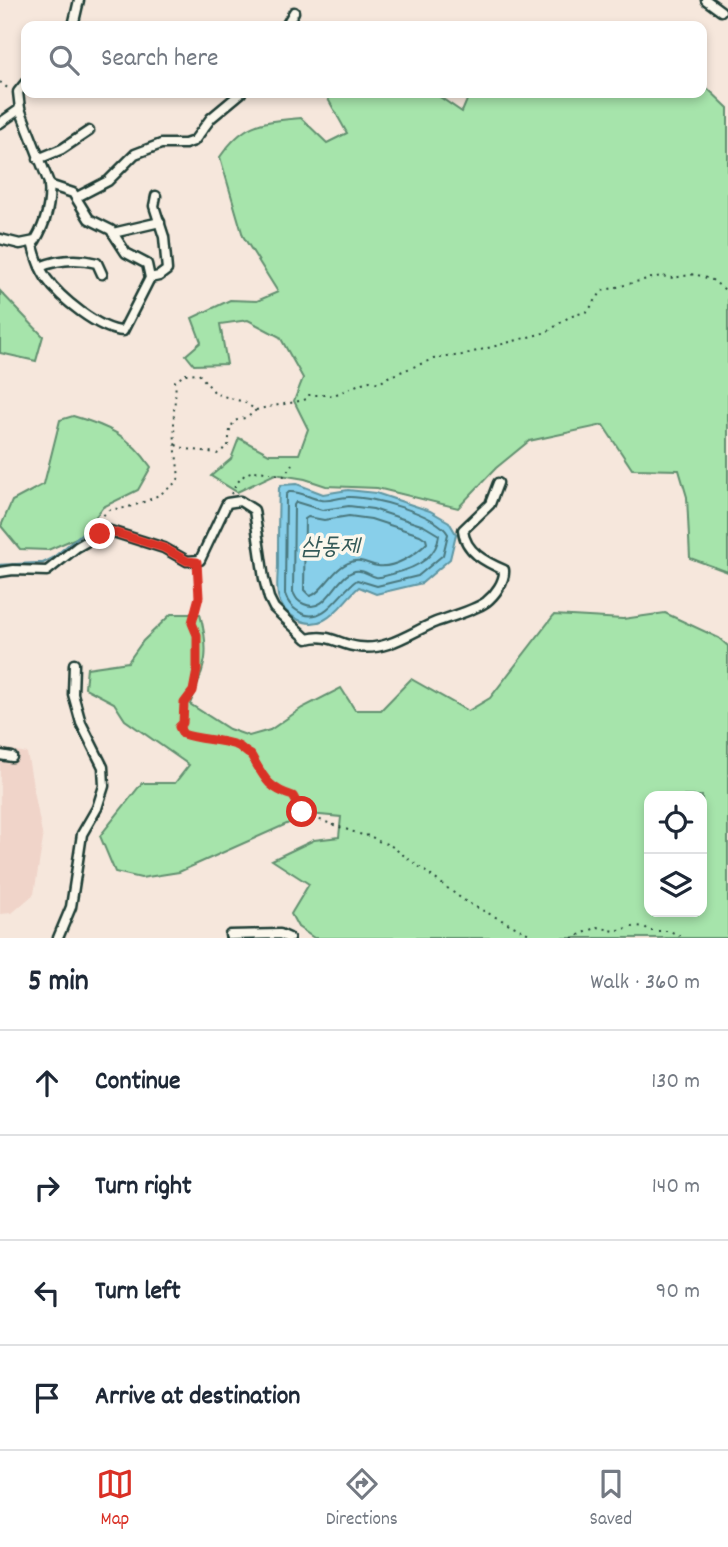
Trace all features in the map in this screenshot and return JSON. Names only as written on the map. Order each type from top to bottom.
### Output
[{"type":"street","points":[[74,21],[79,0]]},
{"type":"street","points":[[706,0],[721,11]]},
{"type":"street","points":[[289,21],[294,12]]},
{"type":"street","points":[[0,239],[20,244],[32,242],[46,218],[50,195],[49,185],[20,109],[18,94],[21,90]]},
{"type":"street","points":[[76,197],[108,181],[135,154],[161,144],[185,144],[194,141],[211,117],[235,98]]},
{"type":"street","points":[[0,123],[20,109]]},
{"type":"street","points":[[38,159],[62,149],[89,131]]},
{"type":"street","points":[[32,242],[47,279],[67,301],[100,326],[123,331],[150,278],[147,264],[126,253],[113,233],[89,219],[76,197],[68,190],[49,185]]},
{"type":"street","points":[[150,278],[167,270],[168,260],[154,206],[156,196]]},
{"type":"street","points":[[113,233],[160,222]]},
{"type":"street","points":[[40,267],[63,260],[84,260],[97,263],[102,274]]},
{"type":"street","points":[[0,572],[47,571],[76,547],[107,530],[164,548],[187,561],[197,562],[227,503],[240,501],[254,510],[264,579],[274,608],[307,639],[319,636],[333,638],[359,648],[385,645],[401,640],[430,624],[486,603],[498,589],[505,575],[504,570],[483,560],[463,537],[463,530],[490,504],[498,483]]},
{"type":"street","points":[[58,938],[71,907],[82,834],[101,798],[104,778],[98,755],[80,723],[73,694],[74,664]]},
{"type":"street","points":[[0,755],[12,757]]},
{"type":"street","points":[[230,935],[280,934],[289,938]]},
{"type":"path","points":[[0,82],[18,94]]},
{"type":"path","points":[[176,445],[191,452],[204,450],[217,454],[228,446],[234,421],[248,417],[256,410],[282,403],[295,403],[307,399],[309,395],[334,395],[370,381],[380,383],[388,377],[433,359],[462,355],[547,332],[569,317],[588,311],[602,291],[661,276],[673,278],[695,274],[712,280],[728,292]]},
{"type":"path","points":[[100,534],[103,517],[110,510],[126,508],[148,500],[174,485],[179,478],[173,418],[175,381],[186,374],[198,373],[216,394],[244,402],[256,410]]},
{"type":"path","points":[[227,503],[241,479],[253,471],[274,472],[284,476],[292,464]]},
{"type":"path","points":[[197,562],[199,597],[192,623],[197,635],[197,670],[193,691],[184,703],[183,723],[179,727],[183,734],[239,746],[251,755],[267,783],[277,792],[293,796],[306,815],[365,836],[369,835],[390,845],[466,902],[537,938]]},
{"type":"path","points":[[572,938],[598,927],[614,931],[637,926],[645,927],[649,931],[670,931],[684,938]]},
{"type":"shaded area","points":[[0,748],[27,753],[43,839],[34,894],[12,913],[0,914]]},
{"type":"green space","points":[[707,88],[728,108],[728,572],[690,558],[687,497],[679,470],[632,469],[603,425],[529,441],[496,468],[458,508],[377,488],[326,486],[275,474],[237,492],[211,476],[231,459],[239,438],[269,454],[299,454],[308,429],[294,401],[303,378],[280,337],[248,320],[220,324],[227,364],[194,365],[186,355],[201,342],[192,318],[230,300],[257,301],[278,292],[243,236],[220,157],[245,130],[274,121],[301,118],[327,143],[347,133],[328,98],[441,98],[462,112],[468,98],[707,98]]},
{"type":"green space","points":[[0,291],[43,336],[36,361],[0,353]]},
{"type":"green space","points":[[73,416],[117,434],[135,447],[151,467],[138,490],[103,507],[81,536],[48,550],[20,549],[1,526],[12,501],[44,484],[60,420]]},
{"type":"green space","points":[[665,613],[719,638],[728,646],[728,938],[314,938],[298,927],[291,914],[309,884],[272,860],[314,840],[339,837],[341,817],[309,814],[179,872],[141,878],[115,872],[100,836],[142,783],[175,783],[189,765],[125,720],[114,703],[85,688],[87,668],[128,662],[143,641],[171,614],[200,614],[203,628],[205,660],[190,704],[229,729],[249,736],[270,730],[302,708],[341,688],[355,710],[381,710],[411,679],[468,711],[490,698],[554,615],[623,619]]},
{"type":"water","name":"삼동제","points":[[297,484],[323,494],[348,490],[376,493],[430,511],[449,522],[456,534],[450,559],[422,583],[376,594],[359,587],[324,620],[310,623],[296,618],[280,603],[277,584],[279,488],[281,485]]},
{"type":"waterway","points":[[0,565],[43,563],[53,558],[92,525],[107,527]]},
{"type":"route","points":[[100,534],[107,530],[164,548],[187,561],[197,562],[199,597],[192,628],[197,635],[197,670],[193,691],[184,703],[183,723],[179,727],[183,734],[239,746],[251,755],[267,783],[277,792],[293,796],[302,812]]}]
